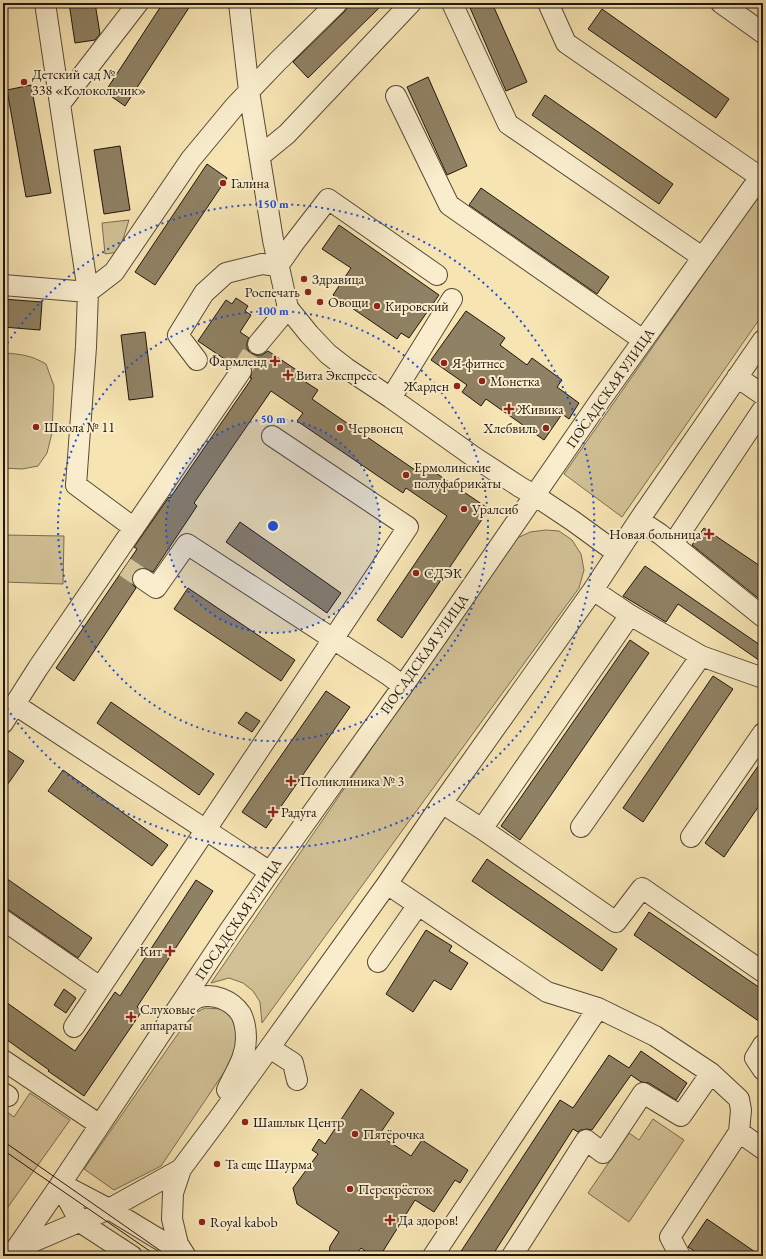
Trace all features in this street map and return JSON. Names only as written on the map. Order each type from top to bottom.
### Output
[{"type":"street","points":[[45,3],[60,104],[59,136],[88,292],[86,347],[76,485],[134,528]]},
{"type":"street","points":[[60,104],[138,3]]},
{"type":"street","points":[[239,3],[249,91],[278,266],[288,308],[309,334],[328,354],[346,368],[474,457],[573,521],[617,553]]},
{"type":"street","points":[[3,285],[88,292],[114,272],[191,159],[249,91],[337,3]]},
{"type":"street","points":[[260,156],[287,134],[411,3]]},
{"type":"street","points":[[452,3],[508,124],[702,257]]},
{"type":"street","points":[[548,3],[566,43],[762,175]]},
{"type":"street","points":[[721,3],[763,33]]},
{"type":"street","points":[[396,96],[449,205],[643,340]]},
{"type":"street","name":"ПОСАДСКАЯ УЛИЦА","points":[[13,1253],[270,872],[403,686],[534,495],[643,340],[762,175]]},
{"type":"street","points":[[278,266],[328,199],[438,275]]},
{"type":"street","points":[[197,360],[178,335],[204,293],[226,273],[262,264],[278,266]]},
{"type":"street","points":[[391,398],[452,299]]},
{"type":"street","points":[[258,344],[288,308]]},
{"type":"street","name":"ПОСАДСКАЯ УЛИЦА","points":[[185,1256],[178,1244],[172,1218],[172,1193],[181,1169],[270,1048],[387,884],[442,803],[593,590],[639,520],[763,340]]},
{"type":"street","points":[[3,723],[14,704],[119,563],[134,528],[241,371]]},
{"type":"street","points":[[737,377],[763,395]]},
{"type":"street","points":[[673,544],[763,409]]},
{"type":"street","points":[[74,1026],[408,527],[272,436]]},
{"type":"street","points":[[639,520],[673,544],[763,617]]},
{"type":"street","points":[[143,579],[156,588],[187,544],[403,686]]},
{"type":"street","points":[[593,590],[630,615],[701,656],[763,678]]},
{"type":"street","points":[[482,829],[630,615]]},
{"type":"street","points":[[581,827],[701,656]]},
{"type":"street","points":[[14,704],[270,872]]},
{"type":"street","points":[[691,837],[763,733]]},
{"type":"street","points":[[442,803],[616,922],[642,888],[763,972]]},
{"type":"street","points":[[387,884],[547,992],[598,1008],[655,1036],[711,1073],[739,1099],[742,1110],[739,1132],[670,1237],[680,1256]]},
{"type":"street","points":[[378,962],[418,906]]},
{"type":"street","points":[[3,920],[100,987]]},
{"type":"street","name":"ПОСАДСКАЯ УЛИЦА","points":[[144,1058],[158,1046],[188,1004],[197,998],[216,997],[226,1001],[234,1007],[240,1014],[245,1026],[245,1053],[228,1088],[219,1118]]},
{"type":"street","points":[[432,1256],[598,1008]]},
{"type":"street","points":[[763,1045],[755,1058],[763,1070]]},
{"type":"street","points":[[270,1048],[293,1063],[297,1080]]},
{"type":"street","points":[[3,1060],[100,1124]]},
{"type":"street","points":[[512,1256],[586,1140],[603,1153],[643,1093],[681,1116],[711,1073]]},
{"type":"street","points":[[739,1132],[763,1149]]},
{"type":"street","name":"ПОСАДСКАЯ УЛИЦА","points":[[109,1208],[181,1169]]},
{"type":"street","points":[[60,1185],[80,1222],[132,1256]]},
{"type":"street","name":"ПОСАДСКАЯ УЛИЦА","points":[[60,1185],[109,1208],[185,1256]]},
{"type":"street","points":[[13,1253],[109,1208]]},
{"type":"shaded area","points":[[763,189],[763,314],[622,517],[564,474]]},
{"type":"shaded area","points":[[129,220],[119,252],[105,254],[102,223]]},
{"type":"shaded area","points":[[3,353],[25,356],[46,364],[54,386],[52,433],[47,453],[38,466],[22,469],[3,468]]},
{"type":"shaded area","points":[[546,530],[559,531],[572,540],[581,554],[584,570],[579,588],[262,1023],[260,1002],[253,991],[243,983],[229,978],[211,983],[515,539],[530,532]]},
{"type":"shaded area","points":[[3,535],[64,536],[63,584],[3,582]]},
{"type":"shaded area","points":[[205,1008],[221,1009],[236,1021],[237,1053],[161,1166],[114,1190],[84,1169],[191,1015]]},
{"type":"shaded area","points":[[30,1093],[70,1120],[3,1214],[3,1109],[14,1117]]},
{"type":"shaded area","points":[[653,1119],[684,1140],[629,1222],[588,1193],[629,1133],[639,1140]]},
{"type":"building","points":[[69,3],[95,3],[100,34],[95,40],[75,43]]},
{"type":"building","points":[[163,3],[192,3],[125,106],[105,92]]},
{"type":"building","points":[[351,3],[384,3],[308,78],[293,62],[345,11]]},
{"type":"building","points":[[468,3],[492,3],[527,82],[506,91]]},
{"type":"building","points":[[602,9],[729,99],[716,118],[588,29]]},
{"type":"building","points":[[428,77],[467,166],[447,175],[407,87]]},
{"type":"building","points":[[31,85],[51,193],[26,197],[7,90]]},
{"type":"building","points":[[545,95],[673,184],[659,204],[532,115]]},
{"type":"building","points":[[120,146],[130,210],[104,214],[94,150]]},
{"type":"building","points":[[207,164],[227,178],[155,285],[135,272]]},
{"type":"building","points":[[481,188],[609,277],[597,294],[469,205]]},
{"type":"building","points":[[339,225],[439,295],[409,338],[401,333],[397,339],[333,295],[351,268],[322,249]]},
{"type":"building","points":[[236,298],[248,306],[245,311],[251,315],[240,332],[249,338],[247,348],[250,353],[262,355],[268,351],[304,375],[301,379],[318,390],[312,399],[418,472],[419,470],[423,473],[427,467],[489,509],[402,638],[377,620],[447,516],[406,488],[403,493],[297,421],[303,413],[271,391],[194,503],[197,506],[153,572],[144,568],[138,569],[133,573],[132,584],[136,588],[74,681],[56,668],[137,549],[134,547],[169,497],[170,498],[252,378],[250,378],[252,372],[251,366],[247,361],[236,361],[232,364],[198,341],[226,300],[232,304]]},
{"type":"building","points":[[3,299],[42,302],[40,330],[3,327]]},
{"type":"building","points":[[466,311],[505,338],[500,345],[527,365],[532,358],[562,380],[557,387],[579,403],[569,419],[562,414],[544,440],[486,399],[481,406],[462,392],[467,385],[431,360]]},
{"type":"building","points":[[145,332],[153,397],[129,400],[121,335]]},
{"type":"building","points":[[240,522],[341,593],[327,613],[226,542]]},
{"type":"building","points":[[704,528],[763,568],[763,602],[692,545]]},
{"type":"building","points":[[645,566],[763,647],[763,663],[678,604],[666,622],[623,596]]},
{"type":"building","points":[[188,588],[295,660],[281,681],[174,609]]},
{"type":"building","points":[[630,640],[649,653],[520,840],[501,826]]},
{"type":"building","points":[[713,676],[733,689],[643,822],[623,808]]},
{"type":"building","points":[[326,691],[350,707],[266,828],[242,812]]},
{"type":"building","points":[[111,702],[214,774],[199,795],[97,723]]},
{"type":"building","points":[[246,712],[260,721],[252,732],[238,723]]},
{"type":"building","points":[[3,747],[24,761],[3,791]]},
{"type":"building","points":[[763,759],[763,800],[724,857],[705,843]]},
{"type":"building","points":[[63,770],[168,845],[152,866],[48,791]]},
{"type":"building","points":[[487,859],[617,949],[602,971],[472,881]]},
{"type":"building","points":[[3,876],[92,938],[78,958],[3,906]]},
{"type":"building","points":[[196,880],[213,891],[137,1007],[142,1011],[84,1096],[3,1037],[3,1000],[75,1051],[115,992],[120,996]]},
{"type":"building","points":[[649,912],[763,990],[763,1024],[634,935]]},
{"type":"building","points":[[426,930],[452,946],[449,951],[468,963],[451,990],[434,980],[413,1012],[386,994]]},
{"type":"building","points":[[64,989],[76,998],[66,1013],[54,1005]]},
{"type":"building","points":[[641,1051],[687,1083],[676,1100],[649,1083],[641,1082],[631,1075],[592,1130],[587,1129],[578,1132],[573,1129],[492,1256],[458,1256],[560,1100],[573,1108],[609,1055],[629,1068]]},
{"type":"building","points":[[361,1089],[394,1113],[379,1135],[411,1156],[422,1140],[468,1170],[460,1183],[455,1180],[434,1212],[415,1200],[380,1256],[372,1256],[361,1248],[355,1256],[334,1256],[329,1253],[330,1246],[339,1232],[297,1204],[293,1188],[318,1154],[312,1150],[319,1139],[325,1144]]},
{"type":"building","points":[[707,1219],[761,1256],[702,1256],[688,1247]]},
{"type":"tunnel","points":[[241,371],[258,344]]},
{"type":"tunnel","points":[[125,567],[143,579]]},
{"type":"tram line","points":[[3,1141],[168,1256]]},
{"type":"tram line","points":[[3,1150],[157,1256]]},
{"type":"place","name":"Детский сад № 338 «Колокольчик»","points":[[24,82]]},
{"type":"place","name":"Галина","points":[[223,183]]},
{"type":"place","name":"Здравица","points":[[304,279]]},
{"type":"place","name":"Роспечать","points":[[308,292]]},
{"type":"place","name":"Овощи","points":[[320,302]]},
{"type":"place","name":"Кировский","points":[[377,306]]},
{"type":"place","name":"Фармленд","points":[[275,361]]},
{"type":"place","name":"Я-фитнес","points":[[444,363]]},
{"type":"place","name":"Вита Экспресс","points":[[288,375]]},
{"type":"place","name":"Монетка","points":[[482,381]]},
{"type":"place","name":"Жарден","points":[[457,386]]},
{"type":"place","name":"Живика","points":[[509,409]]},
{"type":"place","name":"Школа № 11","points":[[36,427]]},
{"type":"place","name":"Червонец","points":[[340,428]]},
{"type":"place","name":"Хлебвиль","points":[[546,428]]},
{"type":"place","name":"Ермолинские полуфабрикаты","points":[[406,475]]},
{"type":"place","name":"Уралсиб","points":[[464,509]]},
{"type":"place","name":"Новая больница","points":[[709,534]]},
{"type":"place","name":"СДЭК","points":[[416,573]]},
{"type":"place","name":"Поликлиника № 3","points":[[291,781]]},
{"type":"place","name":"Радуга","points":[[273,812]]},
{"type":"place","name":"Кит","points":[[170,951]]},
{"type":"place","name":"Слуховые аппараты","points":[[131,1017]]},
{"type":"place","name":"Шашлык Центр","points":[[245,1122]]},
{"type":"place","name":"Пятёрочка","points":[[355,1134]]},
{"type":"place","name":"Та еще Шаурма","points":[[217,1164]]},
{"type":"place","name":"Перекрёсток","points":[[350,1189]]},
{"type":"place","name":"Да здоров!","points":[[390,1220]]},
{"type":"place","name":"Royal kabob","points":[[202,1222]]}]
